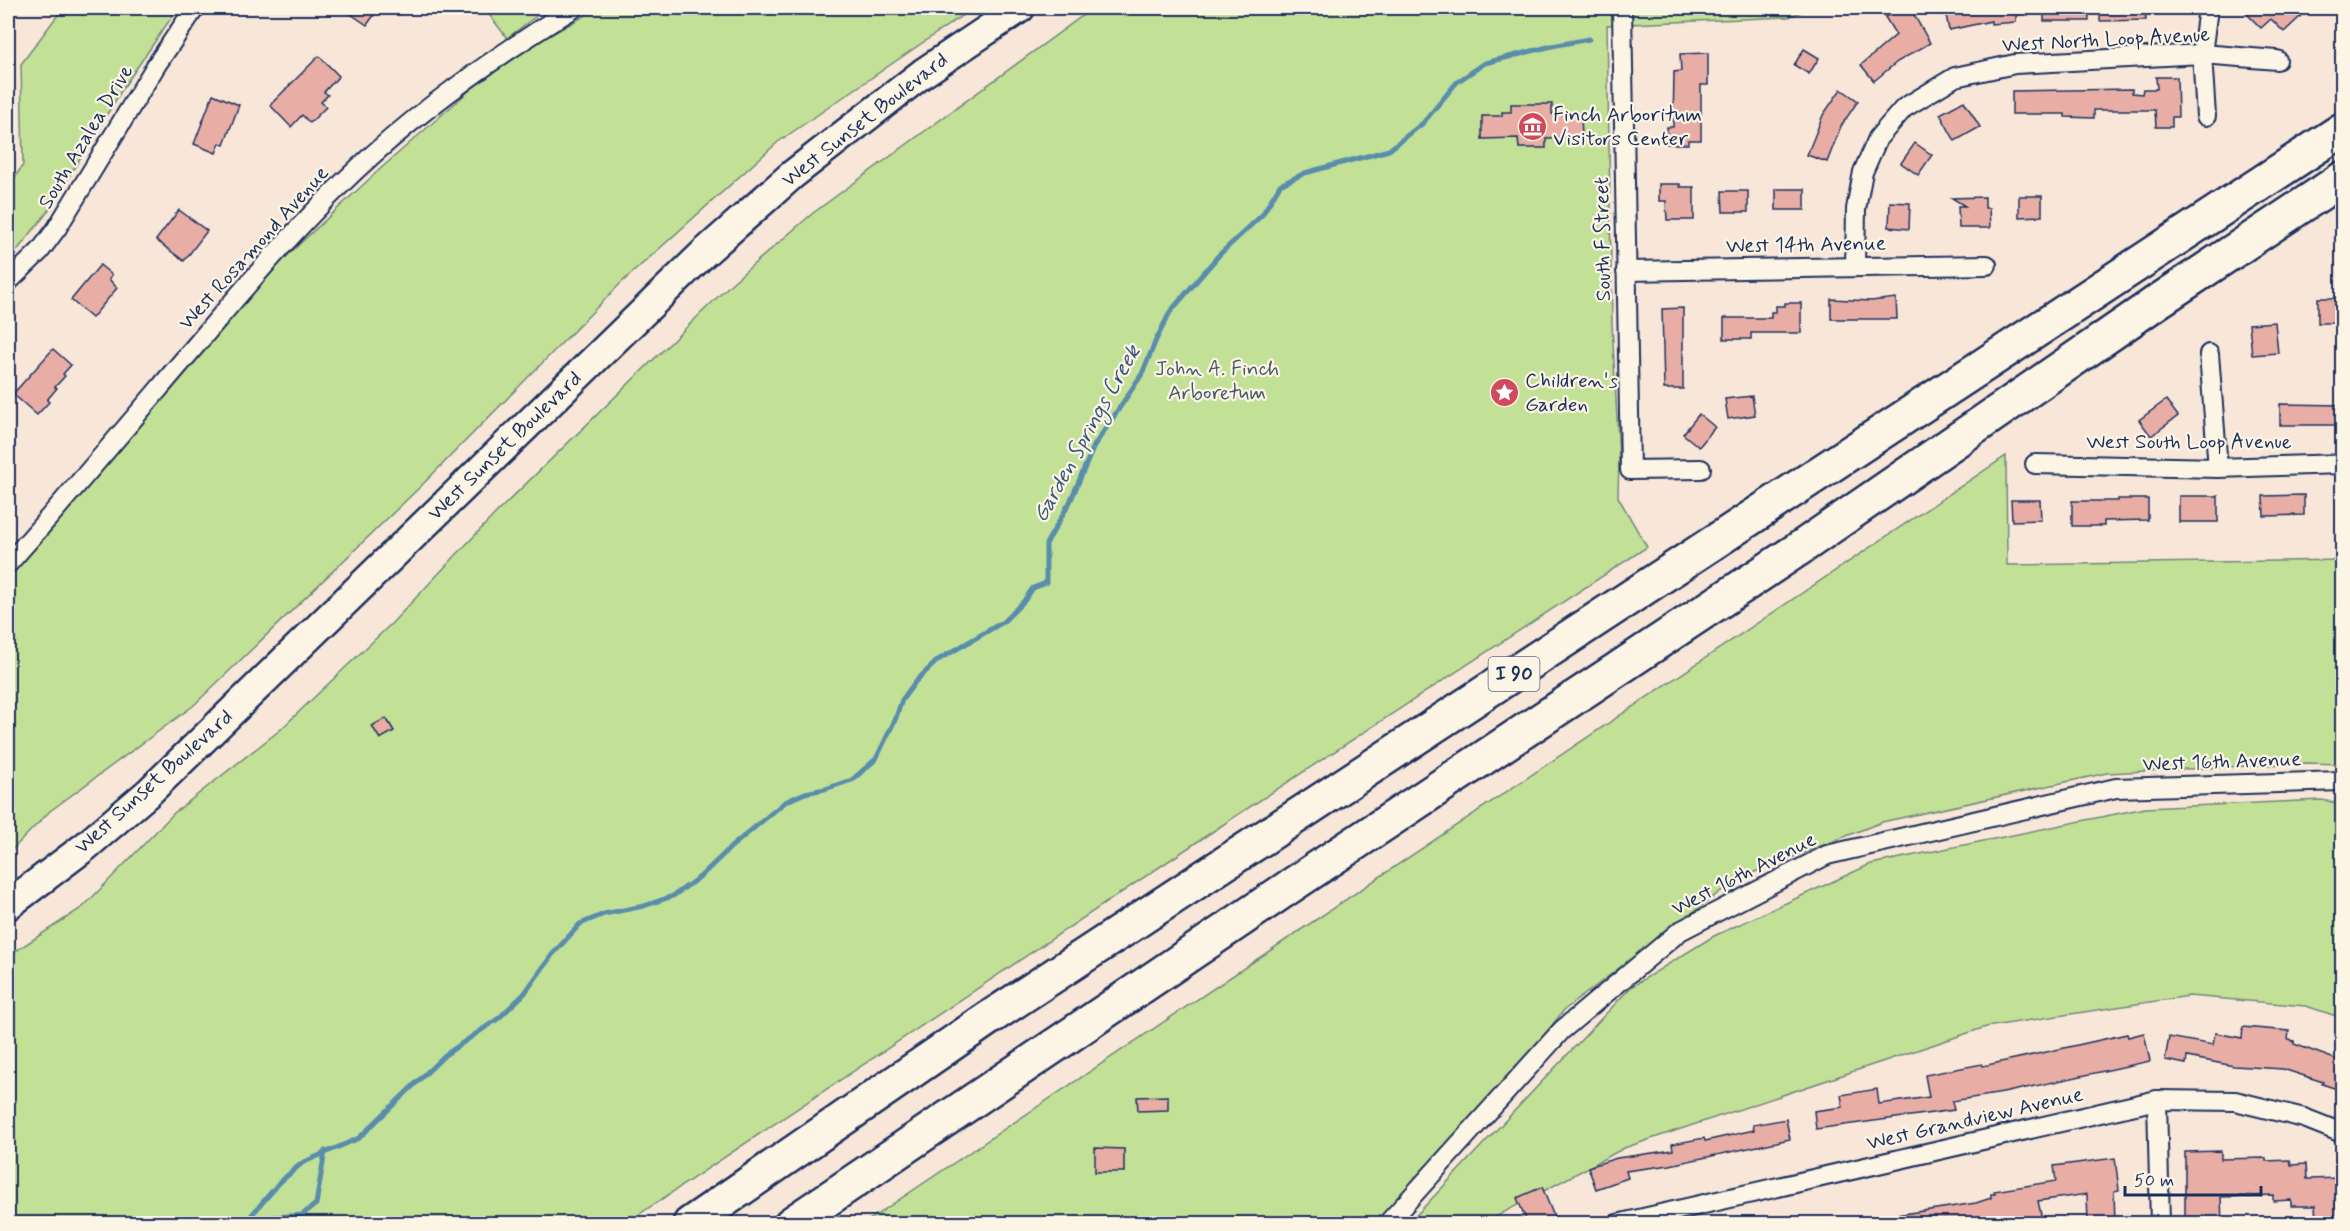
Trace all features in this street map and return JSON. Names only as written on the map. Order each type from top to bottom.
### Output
[{"type":"highway","name":"I 90","points":[[690,1224],[996,1013],[2343,130]]},
{"type":"highway","name":"I 90","points":[[791,1224],[1289,886],[1803,546],[2157,302],[2343,179]]},
{"type":"main road","name":"West Sunset Boulevard","points":[[8,905],[86,846],[148,794],[703,254],[792,175],[923,73],[1020,8]]},
{"type":"street","name":"South Azalea Drive","points":[[8,282],[40,251],[57,228],[162,55],[195,8]]},
{"type":"street","name":"West Rosamond Avenue","points":[[8,564],[258,271],[357,169],[410,124],[518,43],[574,8]]},
{"type":"street","name":"South F Street","points":[[1622,8],[1630,470],[1701,470]]},
{"type":"street","points":[[2206,116],[2202,54],[2208,8]]},
{"type":"street","name":"West North Loop Avenue","points":[[1855,267],[1856,209],[1863,172],[1878,138],[1904,108],[1955,77],[2015,64],[2202,54],[2277,60]]},
{"type":"street","name":"West 14th Avenue","points":[[1626,272],[1988,265]]},
{"type":"street","points":[[2209,354],[2218,468]]},
{"type":"street","name":"West South Loop Avenue","points":[[2035,464],[2218,468],[2343,464]]},
{"type":"street","name":"West 16th Avenue","points":[[1387,1224],[1562,1030],[1589,1007],[1680,932],[1827,855],[2116,788],[2343,781]]},
{"type":"street","points":[[2157,1100],[2160,1224]]},
{"type":"street","name":"West Grandview Avenue","points":[[1617,1223],[2157,1100],[2235,1101],[2304,1118],[2343,1133]]},
{"type":"green space","points":[[63,8],[178,8],[123,88],[46,214],[8,262],[8,188],[23,165],[21,64]]},
{"type":"green space","points":[[484,8],[547,8],[507,38]]},
{"type":"green space","points":[[599,8],[973,8],[778,142],[620,284],[422,485],[193,706],[50,811],[8,854],[8,576],[262,279],[379,170],[503,61]]},
{"type":"green space","name":"John A. Finch Arboretum","points":[[1093,8],[1810,8],[1789,17],[1607,25],[1612,324],[1619,457],[1618,497],[1647,547],[1239,814],[626,1223],[8,1224],[8,956],[83,907],[174,813],[280,730],[392,623],[495,514],[733,282],[813,213]]},
{"type":"green space","points":[[2006,456],[2007,565],[2342,560],[2342,764],[2307,763],[2107,773],[1882,822],[1737,879],[1564,1010],[1534,1048],[1377,1223],[863,1224]]},
{"type":"green space","points":[[2322,800],[2342,804],[2342,1018],[2306,1006],[2189,996],[1986,1027],[1624,1148],[1484,1223],[1408,1224],[1631,987],[1714,936],[1871,864],[2145,808]]},
{"type":"building","points":[[342,8],[379,8],[367,25]]},
{"type":"building","points":[[1901,8],[1910,8],[1930,43],[1897,62],[1874,81],[1861,65],[1896,35],[1885,17]]},
{"type":"building","points":[[2022,8],[2022,14],[2016,15],[2016,22],[1991,24],[1991,21],[1949,30],[1945,10]]},
{"type":"building","points":[[2044,8],[2088,8],[2089,21],[2044,21]]},
{"type":"building","points":[[2100,8],[2145,8],[2146,20],[2100,21]]},
{"type":"building","points":[[2241,8],[2293,8],[2301,16],[2284,32],[2271,19],[2261,28]]},
{"type":"building","points":[[1804,49],[1819,58],[1809,74],[1794,65]]},
{"type":"building","points":[[1708,53],[1708,85],[1701,85],[1701,140],[1688,140],[1688,144],[1667,144],[1667,127],[1673,127],[1674,72],[1681,71],[1680,54]]},
{"type":"building","points":[[319,56],[339,76],[324,92],[328,95],[321,102],[326,107],[310,123],[302,115],[291,127],[270,105]]},
{"type":"building","points":[[2156,77],[2177,77],[2178,117],[2172,117],[2172,127],[2156,127],[2155,110],[2094,110],[2094,118],[2065,117],[2065,114],[2012,114],[2012,91],[2132,89],[2132,93],[2142,94],[2143,89],[2157,89]]},
{"type":"building","points":[[1841,89],[1858,101],[1841,126],[1827,162],[1807,155],[1823,115]]},
{"type":"building","points":[[213,94],[239,105],[224,145],[220,143],[216,153],[194,144]]},
{"type":"building","points":[[1964,101],[1980,127],[1955,141],[1940,114]]},
{"type":"building","name":"Finch Arboritum Visitors Center","points":[[1511,104],[1552,104],[1552,114],[1581,114],[1582,137],[1546,138],[1546,148],[1519,148],[1518,138],[1482,139],[1482,116],[1502,116],[1502,112],[1511,112]]},
{"type":"building","points":[[1915,143],[1932,155],[1918,175],[1901,163]]},
{"type":"building","points":[[1659,184],[1694,187],[1694,220],[1667,220],[1666,201],[1659,201]]},
{"type":"building","points":[[1776,189],[1805,189],[1805,210],[1776,210]]},
{"type":"building","points":[[1722,191],[1748,191],[1748,212],[1723,212]]},
{"type":"building","points":[[2019,196],[2042,196],[2042,216],[2019,217]]},
{"type":"building","points":[[1985,197],[1985,208],[1989,208],[1990,228],[1959,228],[1958,206],[1965,206],[1952,198]]},
{"type":"building","points":[[1890,202],[1910,203],[1909,229],[1889,227]]},
{"type":"building","points":[[179,210],[207,231],[184,261],[156,240]]},
{"type":"building","points":[[100,265],[112,275],[109,279],[117,288],[92,318],[71,300]]},
{"type":"building","points":[[1896,298],[1897,319],[1831,319],[1831,299],[1871,301]]},
{"type":"building","points":[[2318,298],[2343,298],[2343,323],[2318,323]]},
{"type":"building","points":[[1785,303],[1801,303],[1801,333],[1751,333],[1751,339],[1724,339],[1724,318],[1771,318],[1771,312],[1776,312],[1776,306],[1785,306]]},
{"type":"building","points":[[1683,308],[1683,389],[1664,389],[1662,309]]},
{"type":"building","points":[[2275,322],[2278,353],[2252,355],[2249,324]]},
{"type":"building","points":[[53,349],[71,365],[47,400],[49,402],[37,415],[13,394]]},
{"type":"building","points":[[1752,396],[1755,415],[1728,419],[1725,399]]},
{"type":"building","points":[[2166,400],[2178,416],[2151,436],[2139,420]]},
{"type":"building","points":[[2280,404],[2343,405],[2343,425],[2280,425]]},
{"type":"building","points":[[1699,414],[1715,427],[1699,447],[1683,434]]},
{"type":"building","points":[[2304,495],[2304,515],[2264,516],[2263,496]]},
{"type":"building","points":[[2179,496],[2218,496],[2218,522],[2179,522]]},
{"type":"building","points":[[2118,499],[2148,499],[2148,520],[2104,521],[2104,526],[2072,526],[2072,501],[2118,501]]},
{"type":"building","points":[[2011,500],[2040,500],[2041,520],[2012,521]]},
{"type":"building","points":[[386,718],[394,731],[380,739],[372,726]]},
{"type":"building","points":[[2243,1027],[2289,1031],[2288,1040],[2294,1041],[2294,1044],[2343,1062],[2343,1091],[2283,1069],[2234,1066],[2187,1057],[2186,1064],[2165,1060],[2169,1037],[2213,1045],[2215,1033],[2242,1038]]},
{"type":"building","points":[[2144,1033],[2150,1061],[2003,1093],[1952,1101],[1954,1110],[1816,1129],[1814,1111],[1843,1107],[1841,1095],[1877,1089],[1879,1104],[1929,1097],[1925,1075],[1982,1064],[1983,1066],[2127,1034],[2128,1037]]},
{"type":"building","points":[[1168,1096],[1168,1110],[1138,1111],[1137,1097]]},
{"type":"building","points":[[1786,1119],[1790,1139],[1670,1165],[1626,1171],[1628,1178],[1596,1189],[1588,1167],[1617,1158],[1673,1150],[1672,1144],[1704,1138],[1705,1141],[1754,1130],[1753,1125]]},
{"type":"building","points":[[1095,1148],[1124,1149],[1124,1172],[1095,1172]]},
{"type":"building","points":[[2221,1151],[2221,1159],[2266,1158],[2266,1161],[2290,1160],[2291,1165],[2306,1164],[2307,1179],[2343,1178],[2343,1220],[2316,1220],[2315,1206],[2291,1206],[2291,1200],[2273,1201],[2273,1195],[2221,1197],[2222,1224],[2185,1224],[2185,1152]]},
{"type":"building","points":[[2115,1158],[2119,1190],[2114,1191],[2115,1224],[2088,1224],[2087,1194],[2038,1201],[2043,1224],[1891,1224],[1890,1216],[1976,1203],[1991,1198],[1991,1194],[1995,1194],[1994,1191],[2056,1181],[2054,1166]]},
{"type":"building","points":[[1542,1187],[1557,1224],[1528,1224],[1517,1198]]},
{"type":"waterway","name":"Garden Springs Creek","points":[[244,1224],[280,1182],[302,1163],[359,1138],[445,1055],[499,1018],[524,994],[552,955],[580,924],[604,914],[644,906],[673,896],[701,876],[731,847],[785,802],[805,793],[852,780],[876,759],[902,700],[915,682],[938,660],[1003,622],[1024,601],[1033,588],[1046,583],[1046,544],[1070,502],[1094,446],[1142,374],[1170,312],[1219,255],[1262,215],[1280,185],[1305,173],[1389,150],[1423,123],[1457,82],[1485,63],[1589,39]]},
{"type":"waterway","name":"Garden Springs Creek","points":[[247,1219],[302,1215],[316,1204],[325,1151]]},
{"type":"place","name":"Finch Arboritum Visitors Center","points":[[1532,127]]},
{"type":"place","name":"Children's Garden","points":[[1504,393]]}]
